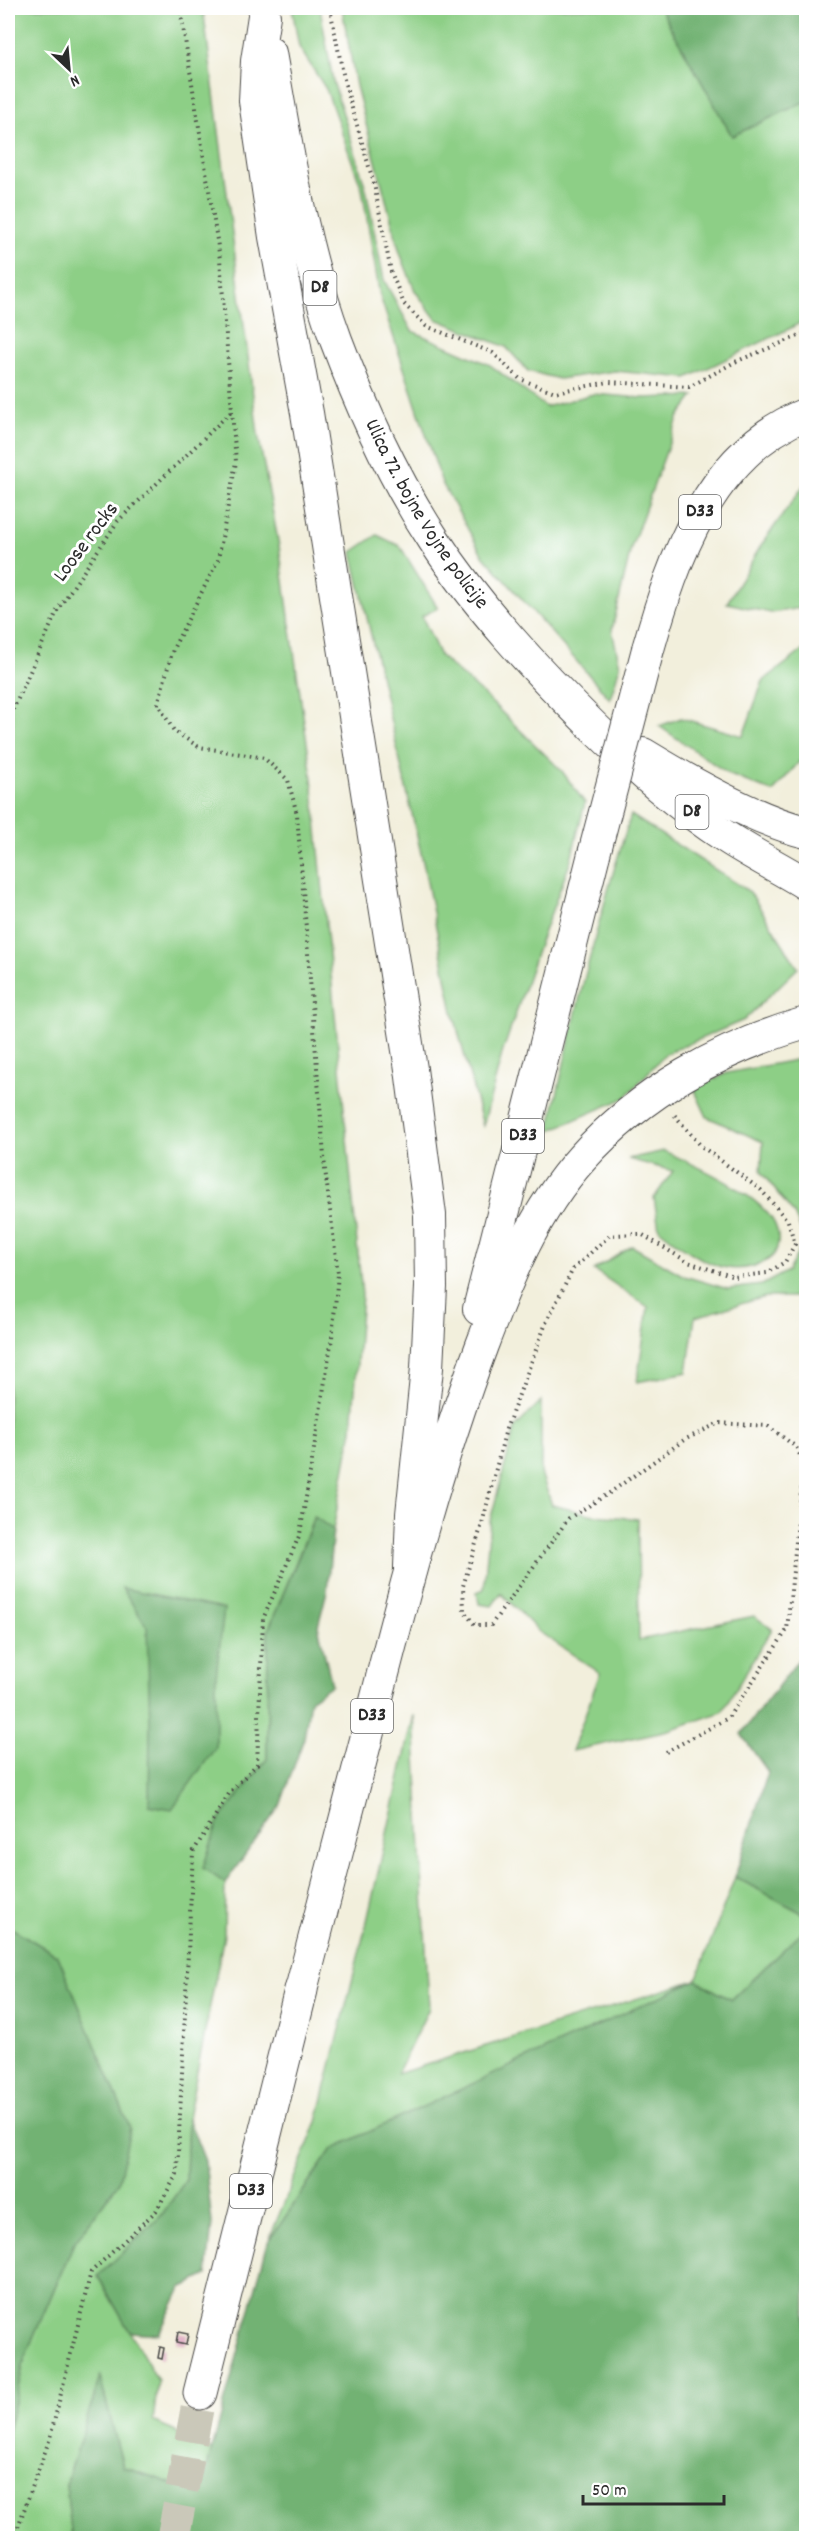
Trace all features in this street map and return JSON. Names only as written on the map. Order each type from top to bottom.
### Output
[{"type":"highway","name":"D33","points":[[200,2393],[301,1990]]},
{"type":"main road","name":"Ulica 72. bojne Vojne policije","points":[[263,12],[288,154],[314,268],[335,338],[370,423],[407,495],[434,540],[516,645],[590,723],[663,791],[725,837],[807,884]]},
{"type":"main road","points":[[263,12],[255,101],[275,237],[308,424],[410,1058],[430,1215],[431,1287],[427,1368],[412,1514],[410,1567]]},
{"type":"main road","name":"D33","points":[[301,1990],[410,1567],[455,1418],[479,1308],[594,854],[669,578],[683,543],[713,493],[745,455],[771,434],[807,414]]},
{"type":"main road","points":[[590,723],[676,774],[763,818],[807,832]]},
{"type":"main road","points":[[455,1418],[504,1288],[526,1240],[555,1192],[582,1158],[621,1120],[656,1094],[716,1057],[764,1035],[807,1023]]},
{"type":"path","points":[[14,2538],[50,2438],[91,2272],[156,2211],[177,2174],[193,1852],[230,1792],[257,1764],[262,1619],[300,1534],[332,1338],[338,1274],[325,1169],[297,814],[288,780],[264,758],[199,747],[174,731],[158,704],[173,649],[218,560],[236,462],[220,259],[180,8]]},
{"type":"path","points":[[330,8],[345,84],[374,184],[391,273],[404,304],[426,326],[493,353],[520,379],[555,392],[609,382],[689,387],[735,362],[807,333]]},
{"type":"path","name":"Loose rocks","points":[[8,722],[58,609],[118,521],[232,412]]},
{"type":"path","points":[[656,1094],[701,1146],[762,1190],[788,1221],[795,1244],[785,1262],[767,1273],[734,1277],[688,1262],[642,1234],[610,1235],[573,1269],[546,1323],[506,1429],[464,1586],[464,1611],[475,1625],[491,1625],[569,1518],[611,1492],[684,1440],[719,1423],[768,1425],[796,1447],[804,1463],[787,1630],[728,1718],[666,1752]]},
{"type":"green space","points":[[8,8],[203,8],[258,434],[279,546],[312,778],[362,1295],[352,1430],[333,1530],[314,1517],[268,1631],[267,1759],[203,1868],[225,1883],[224,1935],[188,2118],[186,2180],[161,2216],[98,2277],[158,2381],[153,2421],[212,2450],[200,2493],[123,2467],[100,2378],[66,2485],[72,2538],[8,2538],[8,2432],[25,2357],[73,2245],[119,2182],[58,1956],[8,1926]]},
{"type":"green space","points":[[292,8],[320,8],[333,81],[366,189],[384,280],[412,331],[490,365],[546,407],[593,394],[643,398],[694,396],[679,416],[631,548],[612,630],[620,666],[610,699],[482,554],[442,483],[380,296],[362,189],[326,89],[299,47]]},
{"type":"green space","points":[[342,8],[660,8],[732,136],[806,101],[806,318],[795,326],[687,378],[615,371],[559,379],[528,371],[506,347],[436,319],[415,291],[400,253],[356,86]]},
{"type":"green space","points":[[660,8],[806,8],[806,101],[732,136]]},
{"type":"green space","points":[[806,482],[806,607],[771,613],[727,603],[762,544]]},
{"type":"green space","points":[[377,535],[400,546],[438,608],[422,616],[440,656],[562,771],[585,803],[570,863],[502,1054],[483,1126],[453,1012],[423,862],[352,552]]},
{"type":"green space","points":[[806,648],[806,754],[773,792],[730,775],[659,726],[681,718],[743,736],[763,681]]},
{"type":"green space","points":[[631,815],[750,892],[798,968],[744,1020],[665,1054],[625,1098],[549,1131],[586,972]]},
{"type":"green space","points":[[806,1058],[806,1297],[765,1297],[695,1317],[687,1372],[637,1382],[648,1307],[594,1270],[632,1246],[684,1276],[728,1289],[762,1285],[788,1271],[805,1239],[794,1214],[761,1172],[763,1142],[707,1117],[694,1089],[727,1073]]},
{"type":"green space","points":[[664,1151],[727,1182],[758,1204],[769,1215],[776,1227],[778,1244],[775,1253],[769,1259],[754,1266],[739,1269],[725,1268],[697,1256],[659,1229],[654,1198],[673,1171],[628,1159]]},
{"type":"green space","points":[[541,1401],[541,1473],[552,1505],[594,1515],[638,1519],[639,1640],[754,1616],[772,1629],[722,1712],[669,1730],[572,1751],[600,1673],[538,1631],[501,1593],[492,1606],[479,1604],[477,1592],[484,1589],[490,1521],[515,1428]]},
{"type":"green space","points":[[315,1517],[333,1530],[327,1591],[318,1626],[332,1685],[310,1700],[304,1738],[280,1806],[225,1883],[203,1868],[218,1822],[267,1759],[268,1631]]},
{"type":"green space","points":[[122,1588],[224,1609],[216,1676],[216,1747],[172,1809],[149,1805],[150,1725],[147,1627]]},
{"type":"green space","points":[[806,1650],[806,1915],[735,1877],[768,1772],[741,1734]]},
{"type":"green space","points":[[414,1715],[429,2008],[397,2074],[696,1980],[332,2149],[268,2242],[317,2122],[367,1921]]},
{"type":"green space","points":[[735,1877],[806,1915],[806,1928],[731,2000],[696,1980]]},
{"type":"green space","points":[[8,1926],[58,1956],[130,2128],[119,2182],[73,2245],[25,2357],[8,2432]]},
{"type":"green space","points":[[806,1928],[806,2538],[72,2538],[66,2485],[100,2377],[123,2467],[200,2493],[268,2242],[332,2149],[696,1980],[731,2000]]},
{"type":"green space","points":[[188,2118],[205,2161],[212,2223],[207,2275],[181,2288],[159,2334],[130,2332],[98,2276],[161,2216],[186,2180]]},
{"type":"building","points":[[178,2332],[188,2334],[186,2345],[176,2343]]},
{"type":"building","points":[[160,2347],[164,2348],[162,2359],[158,2358]]},
{"type":"tunnel","points":[[173,2538],[200,2393]]}]
